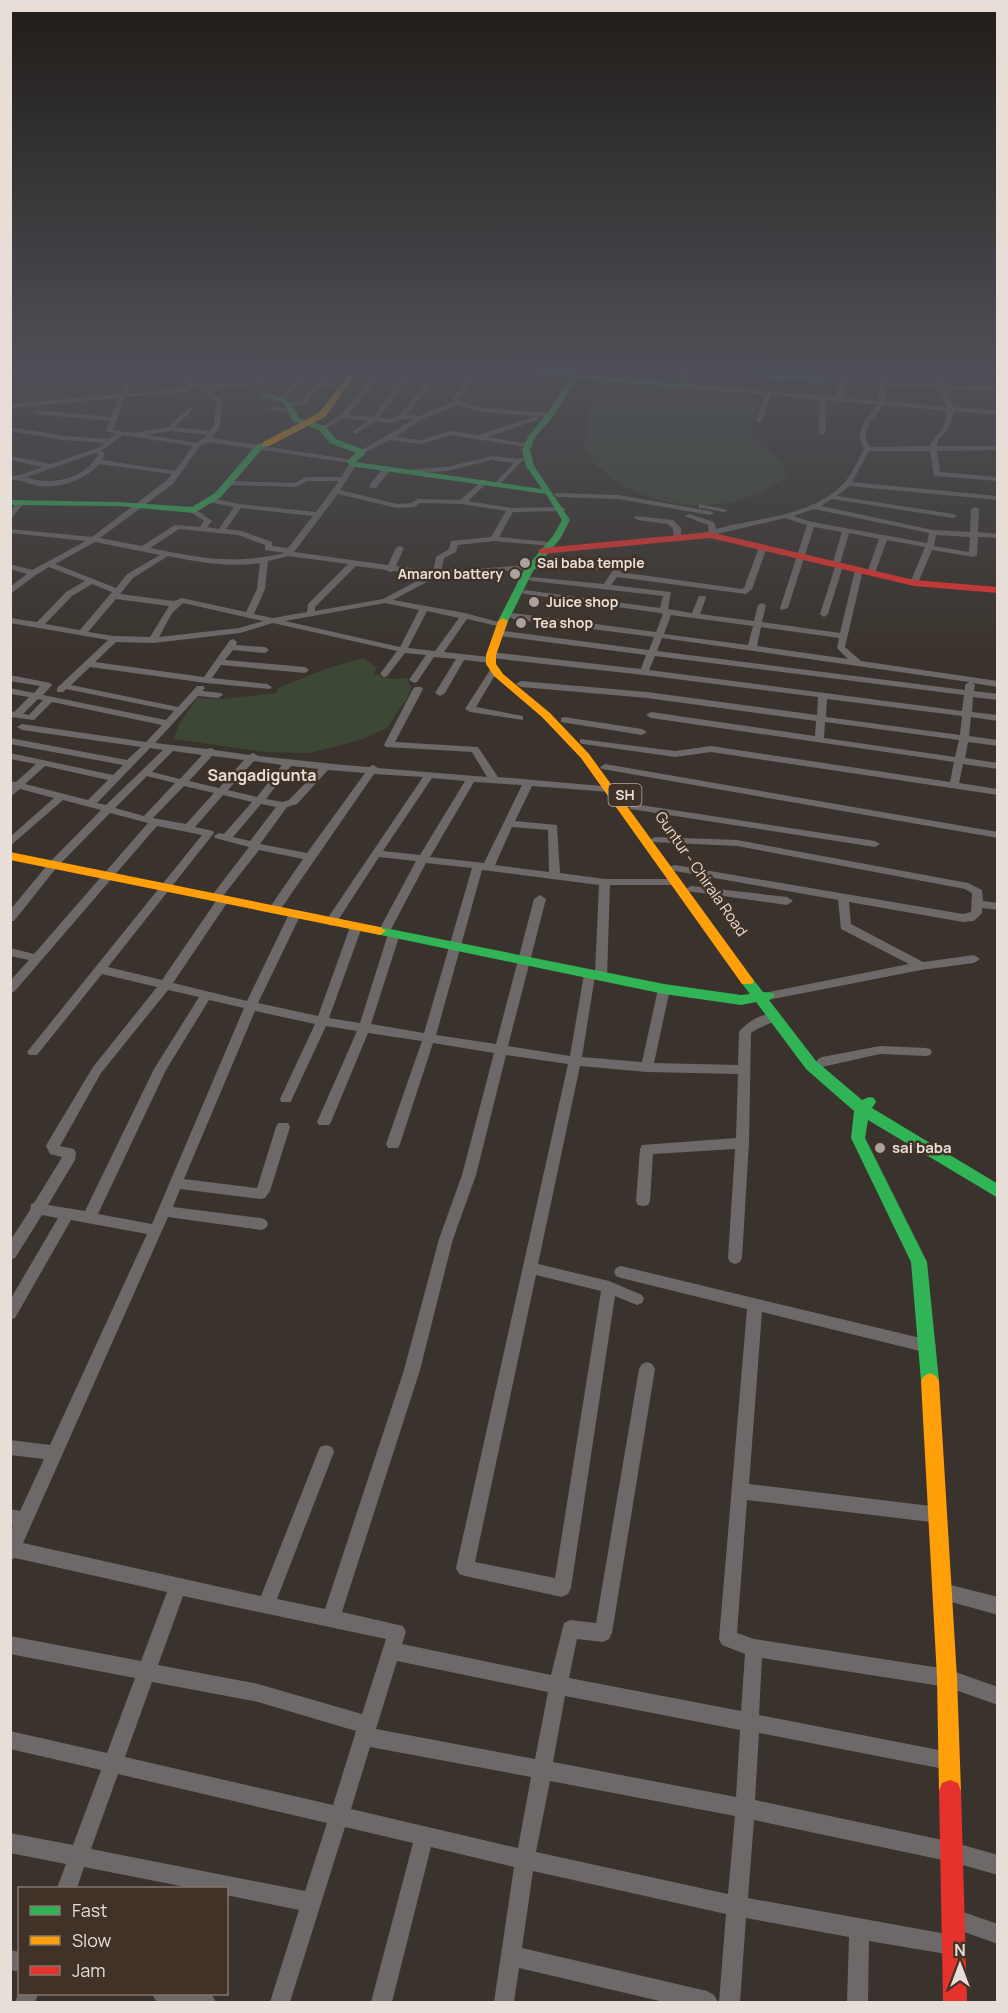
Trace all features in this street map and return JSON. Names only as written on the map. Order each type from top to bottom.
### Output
[{"type":"main road","points":[[16,502],[194,510],[212,500],[245,464]]},
{"type":"main road","points":[[373,464],[498,484],[556,499]]},
{"type":"main road","points":[[493,661],[506,625],[534,571],[547,549],[574,521],[572,512],[556,499],[531,464]]},
{"type":"main road","points":[[535,464],[556,499]]},
{"type":"main road","points":[[547,549],[708,533],[914,582],[998,590]]},
{"type":"main road","points":[[506,625],[534,571]]},
{"type":"main road","name":"Guntur - Chirala Road","points":[[493,661],[564,720],[604,767],[656,840],[675,875],[691,888],[763,997],[772,1017],[816,1071],[998,1192]]},
{"type":"main road","name":"Guntur - Chirala Road","points":[[493,661],[558,727],[609,789],[675,875],[763,997],[822,1062],[866,1105],[998,1179]]},
{"type":"main road","points":[[10,856],[664,989],[734,999],[763,997]]},
{"type":"main road","points":[[866,1105],[858,1133],[919,1262],[928,1346],[947,1678],[955,2002]]},
{"type":"street","points":[[40,464],[50,466]]},
{"type":"street","points":[[10,478],[21,477],[55,464]]},
{"type":"street","points":[[21,477],[39,484],[61,483],[95,464]]},
{"type":"street","points":[[112,464],[177,473]]},
{"type":"street","points":[[10,592],[33,573],[94,539],[141,506],[170,482],[184,464]]},
{"type":"street","points":[[10,531],[94,539],[203,561],[244,563],[264,560],[290,552],[316,514],[336,491],[352,464]]},
{"type":"street","points":[[416,471],[447,469],[468,464]]},
{"type":"street","points":[[498,484],[516,464]]},
{"type":"street","points":[[708,533],[812,506],[830,497],[847,484],[858,464]]},
{"type":"street","points":[[935,464],[937,474],[998,479]]},
{"type":"street","points":[[373,486],[388,468]]},
{"type":"street","points":[[230,483],[296,485],[306,479],[343,480]]},
{"type":"street","points":[[462,502],[483,482]]},
{"type":"street","points":[[847,484],[952,496],[998,498]]},
{"type":"street","points":[[336,491],[397,506],[414,505],[423,491]]},
{"type":"street","points":[[418,501],[462,502],[511,510],[556,499],[610,496],[710,513]]},
{"type":"street","points":[[952,496],[954,532]]},
{"type":"street","points":[[830,497],[953,516]]},
{"type":"street","points":[[212,500],[239,506],[316,514]]},
{"type":"street","points":[[641,501],[655,500],[724,510]]},
{"type":"street","points":[[920,512],[923,500]]},
{"type":"street","points":[[10,518],[16,502]]},
{"type":"street","points":[[221,531],[239,506]]},
{"type":"street","points":[[812,506],[933,532],[998,536]]},
{"type":"street","points":[[783,515],[811,524],[973,555],[976,534],[975,509]]},
{"type":"street","points":[[194,510],[208,520],[202,529]]},
{"type":"street","points":[[494,539],[511,510]]},
{"type":"street","points":[[680,514],[700,518],[711,524],[708,533]]},
{"type":"street","points":[[638,518],[670,522],[677,528],[677,537]]},
{"type":"street","points":[[784,608],[811,524]]},
{"type":"street","points":[[143,549],[178,527],[202,529],[239,533],[270,544],[268,548],[390,570],[436,574],[491,566],[534,571],[606,587],[668,594],[658,635],[644,672]]},
{"type":"street","points":[[824,614],[846,531]]},
{"type":"street","points":[[914,582],[933,532]]},
{"type":"street","points":[[858,663],[842,650],[842,636],[865,572],[884,537]]},
{"type":"street","points":[[10,620],[84,631],[114,639],[153,640],[240,630],[275,620],[386,601],[436,574],[440,557],[453,550],[454,543],[494,539],[547,549]]},
{"type":"street","points":[[615,574],[743,592],[748,589],[764,547]]},
{"type":"street","points":[[390,570],[400,548]]},
{"type":"street","points":[[84,631],[130,576],[166,554]]},
{"type":"street","points":[[249,615],[261,589],[264,560]]},
{"type":"street","points":[[311,614],[310,606],[354,563]]},
{"type":"street","points":[[51,565],[117,594],[175,604]]},
{"type":"street","points":[[10,566],[33,573]]},
{"type":"street","points":[[534,571],[619,568],[606,587]]},
{"type":"street","points":[[39,625],[69,594],[91,581]]},
{"type":"street","points":[[525,592],[626,620],[658,635],[998,684]]},
{"type":"street","points":[[695,616],[702,598]]},
{"type":"street","points":[[153,640],[175,604],[182,600],[434,655],[644,672],[998,718]]},
{"type":"street","points":[[386,601],[652,651],[998,697]]},
{"type":"street","points":[[752,648],[762,605]]},
{"type":"street","points":[[384,675],[403,650],[424,608]]},
{"type":"street","points":[[506,625],[626,620],[665,612],[842,636]]},
{"type":"street","points":[[465,616],[434,655],[416,684],[389,745],[475,749],[495,781]]},
{"type":"street","points":[[90,804],[131,764],[196,693],[231,647],[240,630]]},
{"type":"street","points":[[10,739],[114,639]]},
{"type":"street","points":[[231,647],[266,650]]},
{"type":"street","points":[[440,693],[461,658]]},
{"type":"street","points":[[493,661],[470,709],[520,718]]},
{"type":"street","points":[[219,662],[304,670]]},
{"type":"street","points":[[88,664],[267,687]]},
{"type":"street","points":[[10,678],[47,684],[13,714]]},
{"type":"street","points":[[954,785],[968,714],[970,680]]},
{"type":"street","points":[[521,684],[647,695],[998,743]]},
{"type":"street","points":[[65,686],[180,710]]},
{"type":"street","points":[[10,692],[168,723]]},
{"type":"street","points":[[196,693],[218,695]]},
{"type":"street","points":[[819,740],[824,695]]},
{"type":"street","points":[[13,714],[31,718]]},
{"type":"street","points":[[651,716],[998,766]]},
{"type":"street","points":[[564,720],[642,732]]},
{"type":"street","points":[[22,727],[148,745],[326,766],[373,768],[471,779],[609,789]]},
{"type":"street","points":[[10,739],[131,764]]},
{"type":"street","points":[[583,741],[675,754],[711,749],[998,792]]},
{"type":"street","points":[[10,918],[53,865],[171,747]]},
{"type":"street","points":[[10,989],[107,877],[182,782],[211,751]]},
{"type":"street","points":[[10,756],[116,779]]},
{"type":"street","points":[[188,828],[253,756]]},
{"type":"street","points":[[226,838],[290,762]]},
{"type":"street","points":[[13,788],[43,763]]},
{"type":"street","points":[[145,773],[283,805],[293,802],[326,766]]},
{"type":"street","points":[[604,767],[998,835]]},
{"type":"street","points":[[274,910],[373,768]]},
{"type":"street","points":[[331,922],[429,774]]},
{"type":"street","points":[[324,1122],[364,1028],[389,933],[423,860],[471,779]]},
{"type":"street","points":[[393,1144],[483,866],[528,784]]},
{"type":"street","points":[[13,788],[61,797],[151,821],[310,857]]},
{"type":"street","points":[[10,843],[61,797]]},
{"type":"street","points":[[10,1254],[36,1209],[69,1161],[69,1153],[55,1150],[53,1146],[99,1068],[165,985],[254,845],[283,805]]},
{"type":"street","points":[[634,807],[875,844]]},
{"type":"street","points":[[508,824],[554,827],[555,876]]},
{"type":"street","points":[[33,1052],[209,833]]},
{"type":"street","points":[[376,853],[605,882],[675,875],[843,896],[963,918],[974,916],[977,903],[978,892],[968,886],[737,843],[656,840]]},
{"type":"street","points":[[605,882],[596,975],[575,1061],[532,1268],[465,1568],[562,1588],[609,1287]]},
{"type":"street","points":[[691,888],[787,901]]},
{"type":"street","points":[[843,896],[845,926],[921,966]]},
{"type":"street","points":[[331,1619],[412,1370],[446,1239],[468,1178],[540,899]]},
{"type":"street","points":[[977,903],[998,908]]},
{"type":"street","points":[[280,2002],[397,1632],[11,1551],[18,1519],[54,1453],[156,1230],[251,1006],[295,915]]},
{"type":"street","points":[[286,1099],[322,1021],[356,927]]},
{"type":"street","points":[[10,952],[37,958]]},
{"type":"street","points":[[763,997],[921,966],[974,959]]},
{"type":"street","points":[[100,969],[251,1006],[364,1028],[575,1061],[647,1067],[743,1070]]},
{"type":"street","points":[[647,1067],[664,989]]},
{"type":"street","points":[[89,1218],[154,1081],[206,995]]},
{"type":"street","points":[[735,1258],[742,1143],[745,1032],[754,1024],[772,1017]]},
{"type":"street","points":[[822,1062],[880,1050],[926,1052]]},
{"type":"street","points":[[175,1184],[260,1194],[263,1191],[283,1127]]},
{"type":"street","points":[[643,1201],[647,1149],[742,1143]]},
{"type":"street","points":[[36,1209],[156,1230]]},
{"type":"street","points":[[163,1211],[261,1224]]},
{"type":"street","points":[[10,1314],[67,1214]]},
{"type":"street","points":[[532,1268],[609,1287],[637,1299]]},
{"type":"street","points":[[621,1272],[928,1346]]},
{"type":"street","points":[[755,1304],[728,1639],[754,1648],[947,1678],[998,1696]]},
{"type":"street","points":[[504,2002],[525,1860],[570,1629],[603,1633],[647,1369]]},
{"type":"street","points":[[10,1447],[54,1453]]},
{"type":"street","points":[[266,1606],[326,1452]]},
{"type":"street","points":[[740,1491],[939,1515]]},
{"type":"street","points":[[67,1887],[178,1586]]},
{"type":"street","points":[[943,1592],[998,1606]]},
{"type":"street","points":[[10,1645],[258,1693],[366,1731],[745,1808],[952,1852],[998,1865]]},
{"type":"street","points":[[729,2002],[745,1808],[754,1648]]},
{"type":"street","points":[[391,1651],[950,1761]]},
{"type":"street","points":[[10,1740],[340,1814],[424,1837],[736,1906],[953,1945]]},
{"type":"street","points":[[381,2002],[424,1837]]},
{"type":"street","points":[[10,1843],[311,1902]]},
{"type":"street","points":[[953,1918],[998,1934]]},
{"type":"street","points":[[858,2002],[859,1928]]},
{"type":"street","points":[[511,1956],[707,2002]]},
{"type":"street","points":[[168,1995],[205,2002]]},
{"type":"green space","points":[[597,464],[783,464],[786,476],[762,491],[736,501],[708,505],[679,504],[652,498],[626,487]]},
{"type":"green space","points":[[363,658],[376,667],[374,674],[391,679],[407,678],[411,687],[407,698],[387,728],[360,740],[310,753],[265,752],[174,739],[178,726],[197,698],[223,699],[277,693],[278,688],[325,669]]},
{"type":"traffic: fast","points":[[10,502],[118,504],[194,510],[218,495],[245,464]]},
{"type":"traffic: fast","points":[[353,464],[547,492]]},
{"type":"traffic: fast","points":[[503,621],[529,570],[557,537],[566,520],[529,464]]},
{"type":"traffic: fast","points":[[380,931],[664,989],[741,1000],[768,996]]},
{"type":"traffic: fast","points":[[747,981],[811,1065],[862,1109],[998,1192]]},
{"type":"traffic: fast","points":[[869,1102],[862,1109],[858,1138],[919,1262],[930,1381]]},
{"type":"traffic: slow","points":[[503,621],[491,655],[491,664],[499,676],[546,715],[585,756],[747,981]]},
{"type":"traffic: slow","points":[[10,856],[380,931]]},
{"type":"traffic: slow","points":[[930,1381],[947,1678],[950,1791]]},
{"type":"traffic: jam","points":[[542,551],[710,535],[914,583],[998,590]]},
{"type":"traffic: jam","points":[[950,1791],[955,2002]]},
{"type":"place","name":"Sai baba temple","points":[[525,563]]},
{"type":"place","name":"Amaron battery","points":[[515,574]]},
{"type":"place","name":"Juice shop","points":[[534,602]]},
{"type":"place","name":"Tea shop","points":[[521,623]]},
{"type":"place","name":"sai baba","points":[[880,1148]]},
{"type":"district","name":"Sangadigunta","points":[[262,775]]}]
